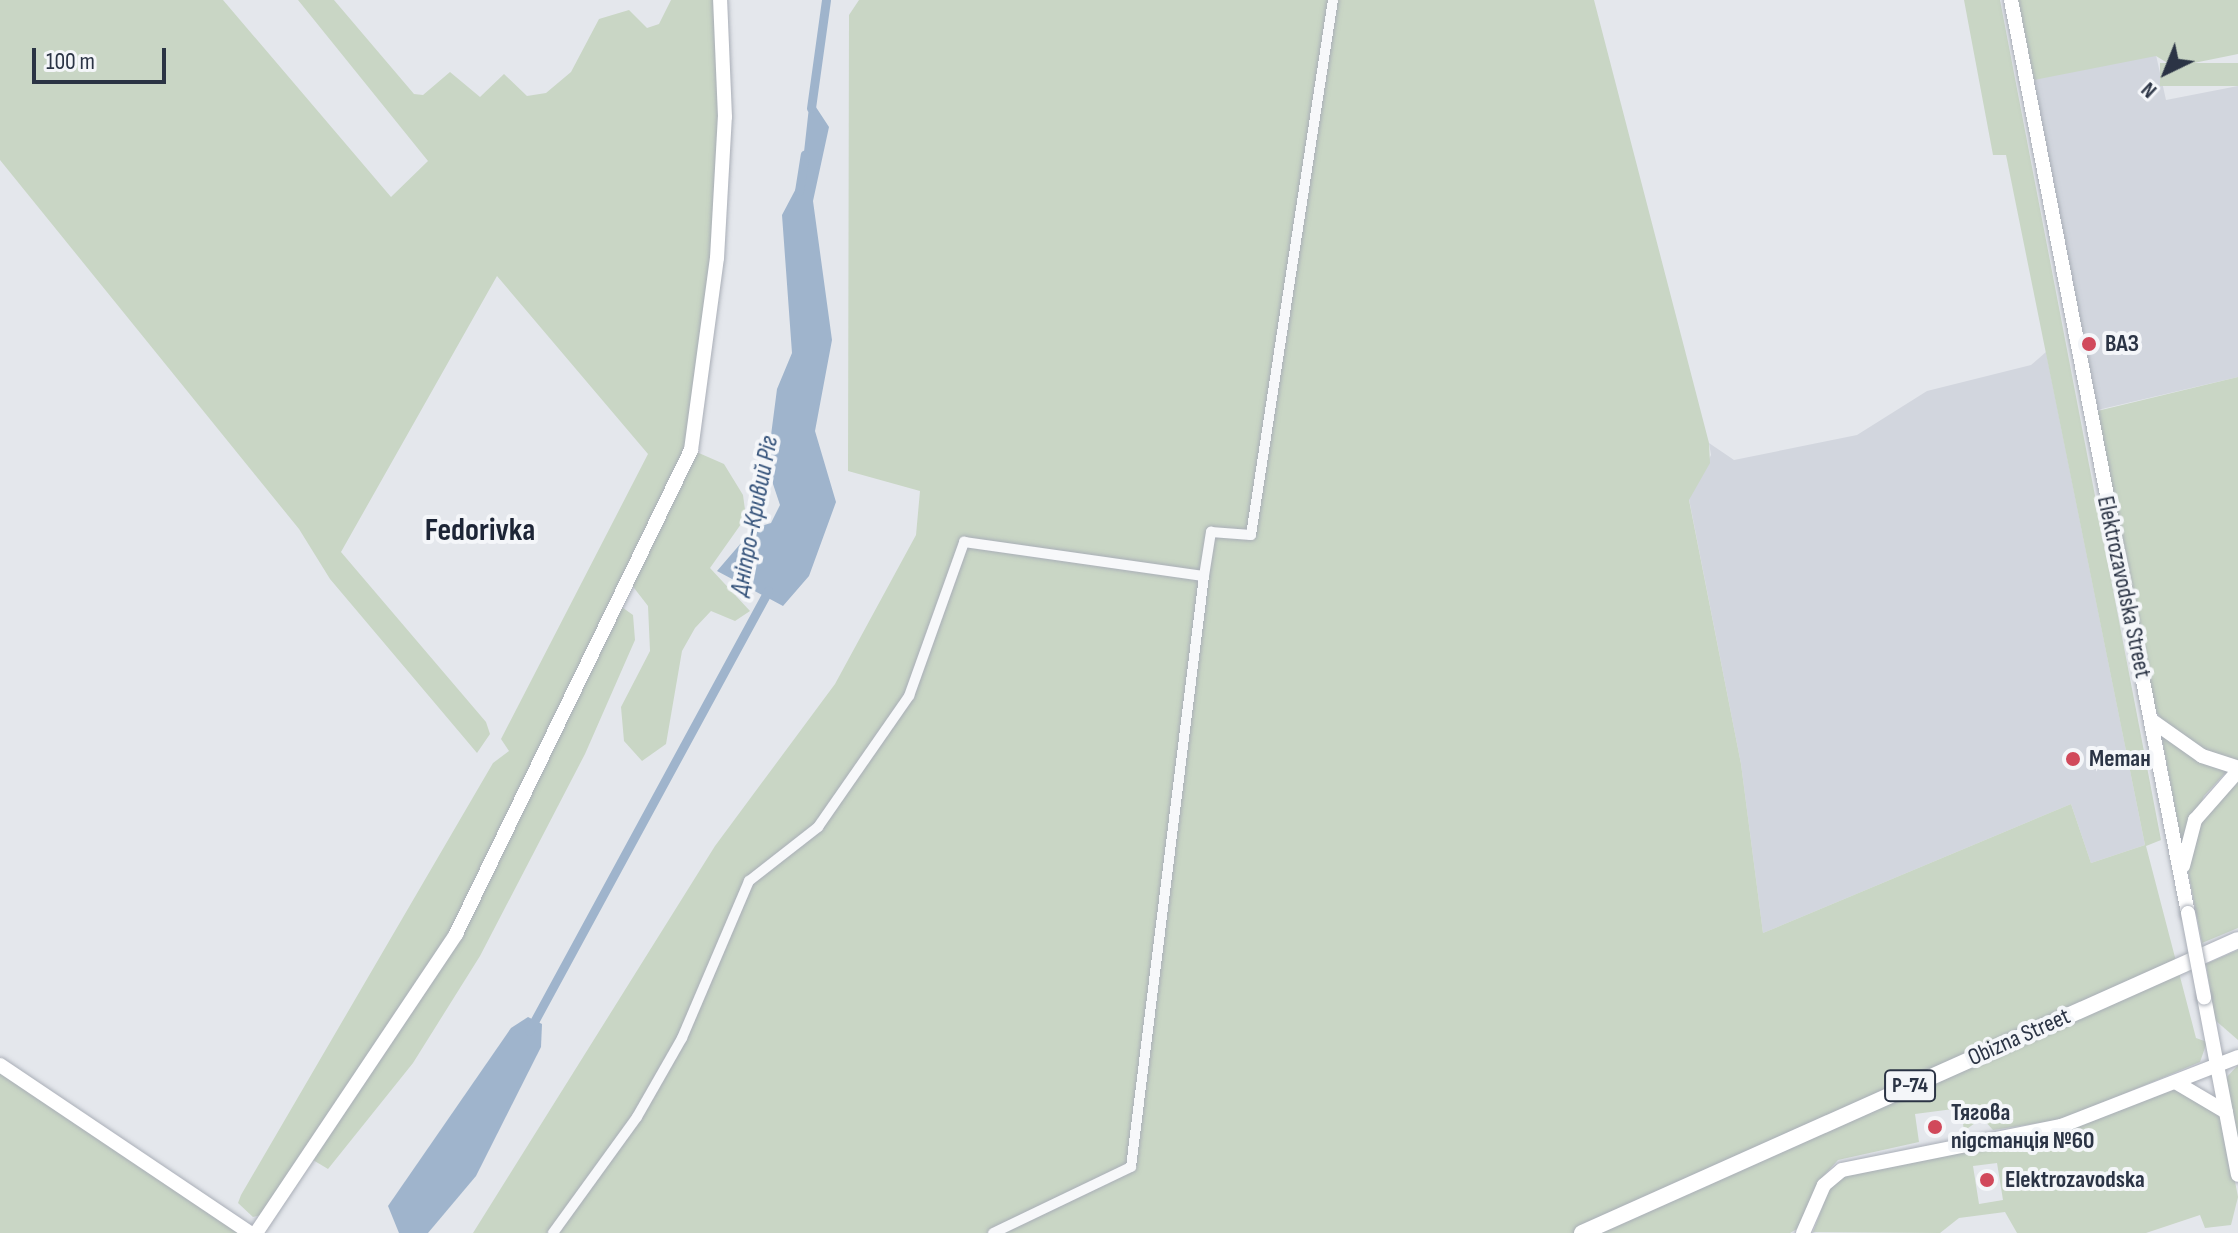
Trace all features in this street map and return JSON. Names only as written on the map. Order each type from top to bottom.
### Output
[{"type":"main road","points":[[0,1065],[253,1233],[456,934],[691,450],[717,258],[725,117],[720,0]]},
{"type":"main road","name":"Elektrozavodska Street","points":[[2011,0],[2238,1175]]},
{"type":"main road","points":[[2151,720],[2202,756],[2238,769],[2195,820],[2181,874]]},
{"type":"main road","name":"Obizna Street","points":[[1582,1233],[2238,940]]},
{"type":"main road","points":[[1803,1233],[1824,1185],[1842,1170],[2061,1126],[2238,1057]]},
{"type":"main road","points":[[2177,1083],[2226,1112]]},
{"type":"street","points":[[993,1233],[1131,1167],[1211,532],[1251,535],[1333,0]]},
{"type":"street","points":[[553,1233],[637,1117],[682,1038],[749,881],[818,827],[909,696],[964,542],[1204,576]]},
{"type":"shaded area","points":[[2156,55],[2166,100],[2238,86],[2238,377],[2089,412],[2026,81]]},
{"type":"shaded area","points":[[2046,352],[2145,845],[2091,863],[2071,804],[1763,933],[1741,764],[1689,499],[1711,455],[1709,443],[1734,460],[1857,435],[1927,391],[2031,365]]},
{"type":"green space","points":[[0,0],[223,0],[391,197],[428,161],[298,0],[334,0],[414,94],[423,95],[450,72],[480,97],[504,74],[527,96],[546,93],[571,72],[599,19],[629,10],[647,28],[659,24],[671,0],[720,0],[725,117],[692,450],[724,464],[743,495],[746,517],[710,568],[750,611],[735,621],[711,611],[695,628],[682,651],[666,744],[642,761],[624,741],[621,707],[650,651],[648,606],[631,584],[619,605],[633,615],[635,640],[585,754],[480,956],[413,1063],[328,1169],[308,1157],[270,1213],[253,1217],[238,1203],[241,1195],[493,763],[509,751],[501,739],[648,454],[497,276],[341,552],[486,722],[490,734],[477,753],[330,579],[299,529],[0,160]]},
{"type":"green space","points":[[859,0],[1594,0],[1709,443],[1710,463],[1689,500],[1741,764],[1763,933],[2071,804],[2091,863],[2145,845],[2006,155],[1993,155],[1964,0],[2000,0],[2161,840],[2146,846],[2196,1038],[2207,1042],[2200,1062],[2064,1119],[1993,1130],[1982,1118],[1964,1131],[1961,1108],[1915,1114],[1919,1142],[1838,1160],[1818,1182],[1802,1226],[1790,1233],[473,1233],[715,846],[835,684],[916,535],[920,491],[848,471],[849,15]]},
{"type":"green space","points":[[2018,0],[2238,0],[2238,54],[2174,67],[2156,56],[2034,80]]},
{"type":"green space","points":[[2160,63],[2238,63],[2238,86],[2160,86]]},
{"type":"green space","points":[[2238,377],[2238,762],[2204,753],[2166,728],[2155,709],[2089,413]]},
{"type":"green space","points":[[2161,733],[2228,770],[2204,796],[2182,845]]},
{"type":"green space","points":[[2238,779],[2238,928],[2202,943],[2188,871],[2192,848],[2201,822]]},
{"type":"green space","points":[[2238,950],[2238,1040],[2215,1020],[2206,964]]},
{"type":"green space","points":[[0,1065],[250,1233],[0,1233]]},
{"type":"green space","points":[[2238,1065],[2238,1142],[2226,1078]]},
{"type":"green space","points":[[2174,1089],[2222,1114],[2238,1197],[2231,1225],[2205,1228],[2200,1215],[2146,1233],[2017,1233],[2005,1212],[1959,1218],[1940,1233],[1813,1232],[1830,1187],[1846,1173],[2022,1140]],"holes":[[[1997,1163],[2003,1200],[1979,1204],[1973,1166]]]},
{"type":"water","points":[[810,98],[829,127],[813,201],[832,340],[815,431],[836,502],[809,576],[783,606],[717,571],[754,528],[771,523],[780,505],[767,466],[777,389],[792,353],[782,215],[801,179]]},
{"type":"water","points":[[528,1017],[542,1024],[541,1047],[476,1176],[428,1233],[399,1233],[388,1206],[511,1028]]},
{"type":"waterway","name":"Дніпро-Кривий Ріг","points":[[811,108],[826,0]]},
{"type":"waterway","name":"Дніпро-Кривий Ріг","points":[[799,191],[805,154]]},
{"type":"waterway","name":"Дніпро-Кривий Ріг","points":[[529,1031],[768,591]]},
{"type":"place","name":"ВАЗ","points":[[2089,344]]},
{"type":"place","name":"Метан","points":[[2073,759]]},
{"type":"place","name":"Тягова підстанція №60","points":[[1935,1127]]},
{"type":"place","name":"Elektrozavodska","points":[[1987,1180]]},
{"type":"district","name":"Fedorivka","points":[[480,531]]}]
